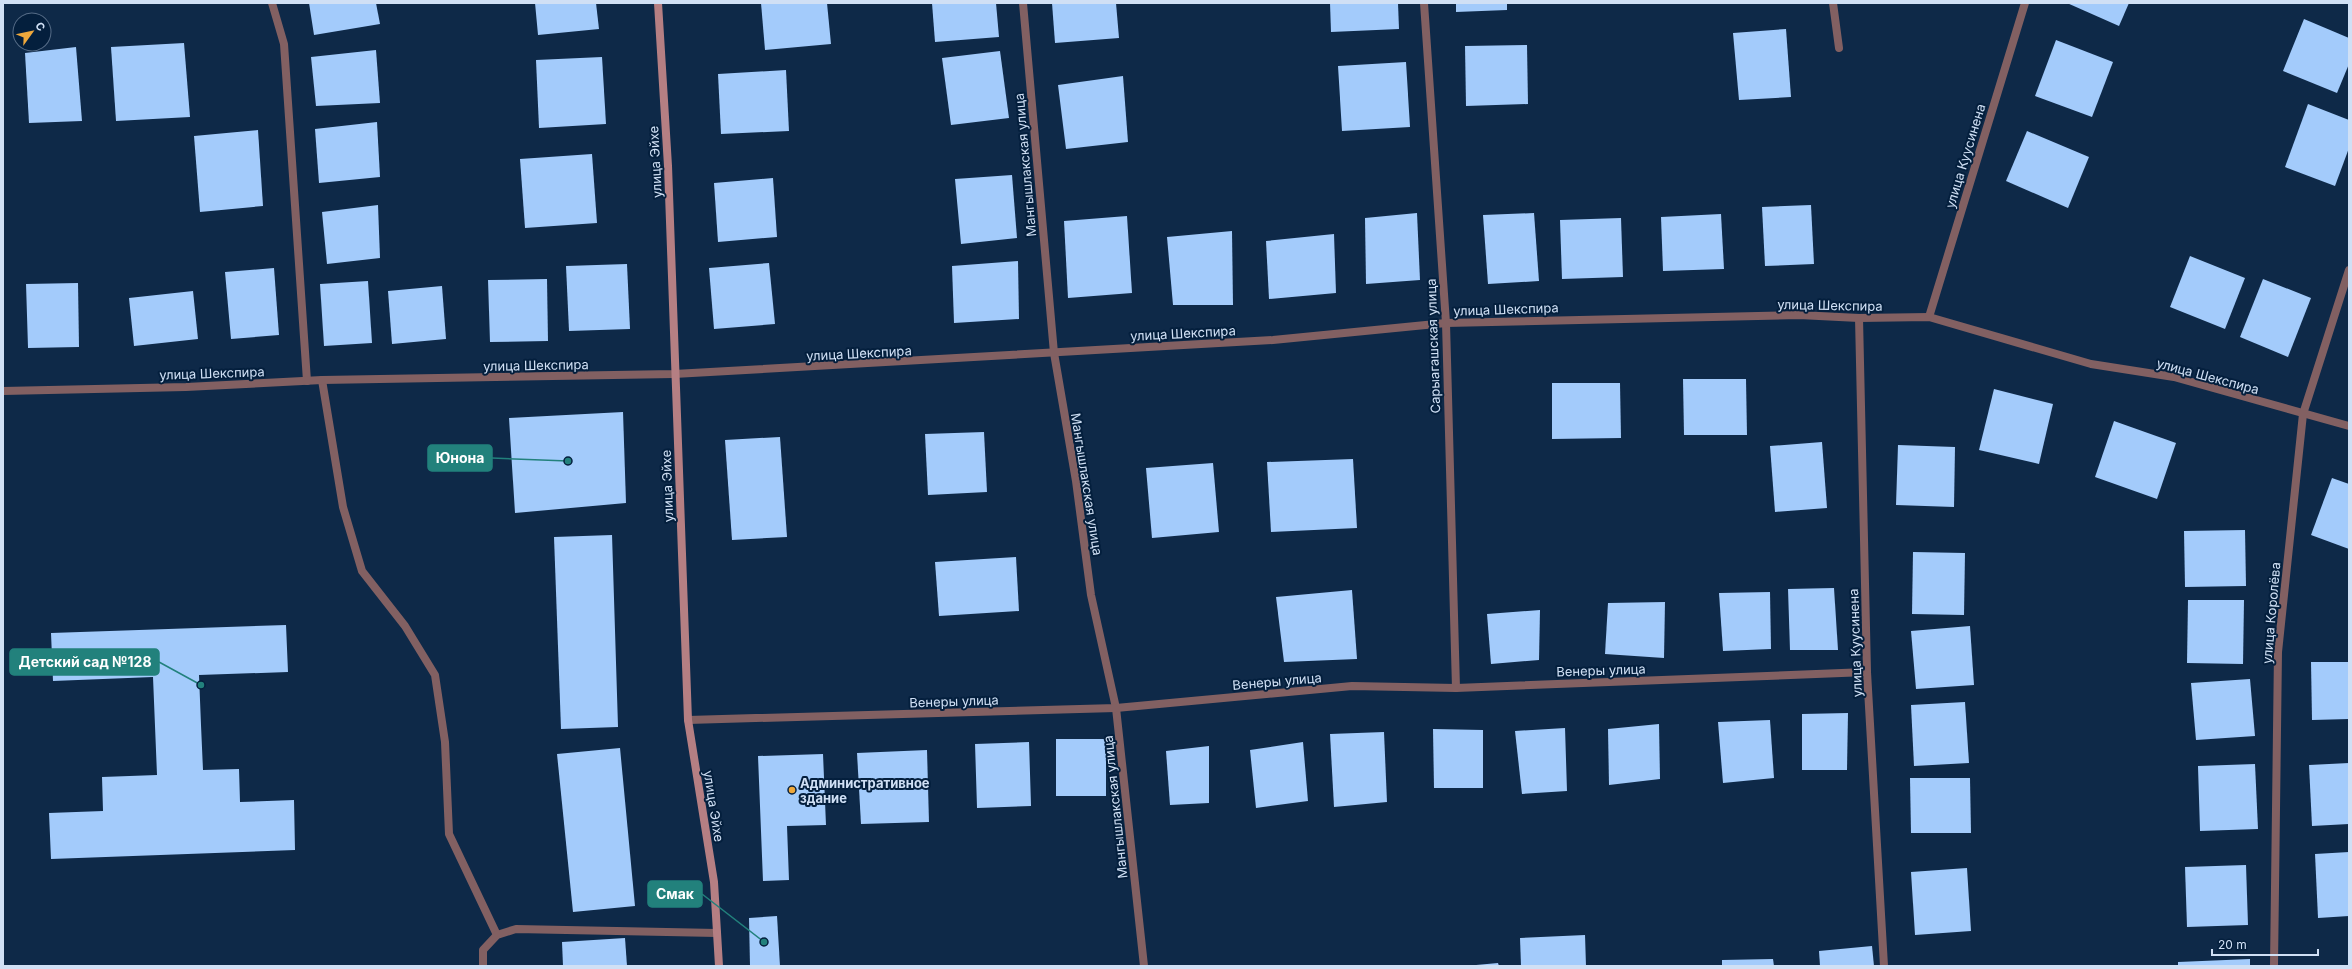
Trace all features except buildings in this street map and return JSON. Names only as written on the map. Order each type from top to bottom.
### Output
[{"type":"street","points":[[272,3],[284,44],[307,381]]},
{"type":"street","name":"улица Эйхе","points":[[658,3],[668,166],[674,374],[688,720],[714,882],[720,966]]},
{"type":"street","name":"Мангышлакская улица","points":[[1023,3],[1054,352],[1076,481],[1092,595],[1116,708],[1144,966]]},
{"type":"street","name":"Сарыагашская улица","points":[[1424,3],[1446,323],[1456,688]]},
{"type":"street","points":[[1833,3],[1839,48]]},
{"type":"street","name":"улица Куусинена","points":[[1929,317],[2025,3]]},
{"type":"street","name":"улица Королёва","points":[[2274,966],[2278,652],[2303,414],[2349,270]]},
{"type":"street","name":"улица Шекспира","points":[[3,391],[186,387],[322,380],[674,374],[1273,340],[1446,323],[1799,315],[1858,318],[1929,317],[2091,364],[2174,377],[2349,426]]},
{"type":"street","name":"улица Куусинена","points":[[1858,318],[1867,672],[1884,966]]},
{"type":"street","points":[[322,380],[343,506],[362,571],[405,626],[435,675],[445,742],[449,834],[497,935]]},
{"type":"street","name":"Венеры улица","points":[[688,720],[1116,708],[1352,686],[1456,688],[1867,672]]},
{"type":"street","points":[[483,966],[483,950],[497,935],[516,929],[717,933]]},
{"type":"place","name":"Юнона","points":[[568,461]]},
{"type":"place","name":"Детский сад №128","points":[[201,685]]},
{"type":"place","name":"Административное здание","points":[[792,790]]},
{"type":"place","name":"Смак","points":[[764,942]]}]
